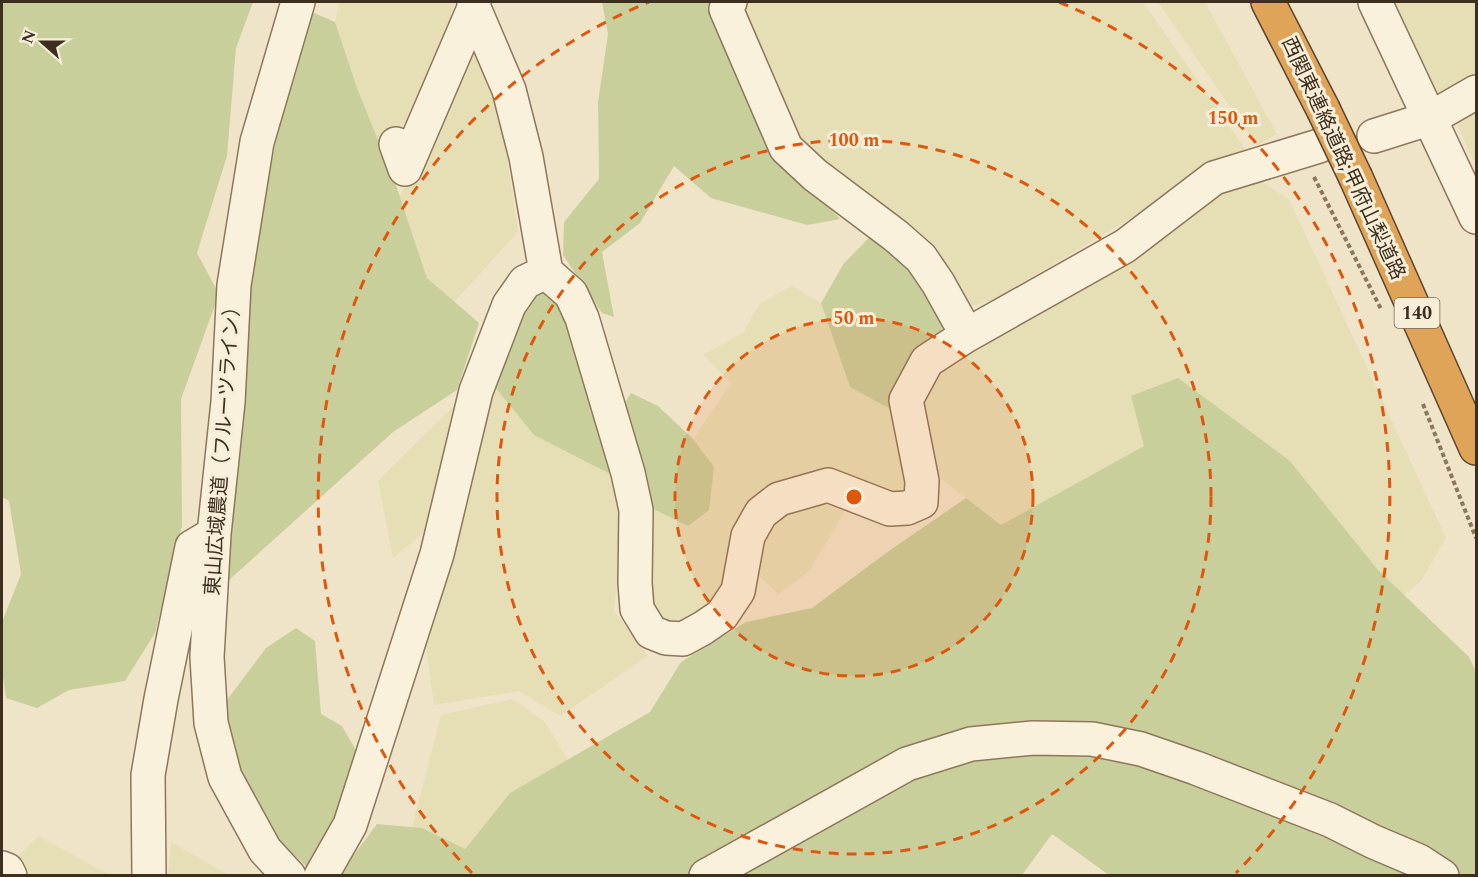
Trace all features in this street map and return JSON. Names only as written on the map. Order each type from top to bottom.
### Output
[{"type":"highway","name":"西関東連絡道路;甲府山梨道路","points":[[1268,2],[1356,178],[1476,448]]},
{"type":"street","name":"東山広域農道（フルーツライン）","points":[[289,876],[266,850],[225,777],[211,723],[207,657],[214,534],[228,402],[234,285],[257,142],[298,2]]},
{"type":"street","points":[[730,2],[726,9],[786,148],[815,175],[896,236],[921,258],[967,335]]},
{"type":"street","points":[[1375,2],[1476,217]]},
{"type":"street","points":[[474,5],[509,90],[526,157],[546,272],[571,294],[582,318],[628,473],[636,510],[637,609],[651,632],[666,638],[683,639],[722,615],[738,591],[748,536],[761,513],[779,499],[828,485],[890,509],[907,508],[921,502],[922,481],[906,400],[927,361],[967,335],[1125,246],[1214,178],[1310,149]]},
{"type":"street","points":[[396,144],[405,169],[474,5]]},
{"type":"street","points":[[1374,136],[1431,118],[1476,92]]},
{"type":"street","points":[[321,876],[350,825],[437,554],[476,391],[509,305],[525,282],[546,272]]},
{"type":"street","points":[[149,876],[148,776],[161,699],[192,547],[214,534]]},
{"type":"street","points":[[706,876],[907,764],[971,744],[1033,738],[1092,740],[1141,749],[1330,820],[1419,861],[1442,876]]},
{"type":"street","points":[[2,868],[7,870],[10,876]]},
{"type":"path","points":[[1310,149],[1385,318]]},
{"type":"path","points":[[1419,394],[1476,538]]},
{"type":"shaded area","points":[[339,2],[456,2],[411,120],[377,138],[335,22]]},
{"type":"shaded area","points":[[740,2],[1143,2],[1246,150],[993,300],[965,308],[793,143]]},
{"type":"shaded area","points":[[1158,2],[1205,2],[1277,134],[1257,146]]},
{"type":"shaded area","points":[[1387,2],[1476,2],[1476,75],[1435,101]]},
{"type":"shaded area","points":[[473,41],[502,125],[518,232],[454,302],[427,278],[400,196]]},
{"type":"shaded area","points":[[1476,109],[1476,167],[1456,122]]},
{"type":"shaded area","points":[[1257,179],[1289,199],[1446,538],[1421,581],[1404,595],[1378,570],[1144,446],[1001,525],[938,476],[922,407],[934,377],[1202,198]]},
{"type":"shaded area","points":[[792,286],[821,303],[850,387],[892,410],[909,474],[903,493],[767,491],[729,588],[678,629],[652,612],[647,506],[688,526],[713,467],[693,439],[731,383],[703,355],[743,333],[759,304]]},
{"type":"shaded area","points":[[495,387],[534,435],[614,476],[623,518],[614,611],[648,656],[560,716],[519,691],[434,705],[425,641]]},
{"type":"shaded area","points":[[458,402],[435,523],[393,558],[378,481]]},
{"type":"shaded area","points":[[815,502],[845,511],[809,571],[779,594],[755,572],[760,539],[782,509]]},
{"type":"shaded area","points":[[513,699],[545,722],[568,760],[510,793],[464,849],[422,828],[412,827],[441,715]]},
{"type":"shaded area","points":[[38,836],[110,875],[30,875],[18,856]]},
{"type":"shaded area","points":[[171,842],[229,875],[168,875]]},
{"type":"green space","points":[[2,2],[253,2],[236,48],[227,156],[197,253],[219,294],[181,399],[182,526],[155,633],[125,681],[69,690],[37,708],[6,698],[2,670],[2,622],[21,574],[9,501],[2,497]]},
{"type":"green space","points":[[602,2],[721,2],[810,186],[840,219],[807,225],[711,198],[674,166],[640,223],[602,252],[614,317],[602,313],[563,255],[564,222],[599,179],[598,102],[608,34]]},
{"type":"green space","points":[[305,9],[335,22],[357,88],[395,182],[427,278],[479,323],[457,390],[393,432],[228,581],[235,439],[254,241]]},
{"type":"green space","points":[[874,233],[905,258],[941,314],[943,334],[892,410],[850,387],[821,303],[844,263]]},
{"type":"green space","points":[[536,291],[550,293],[565,310],[614,476],[534,435],[495,387],[518,310]]},
{"type":"green space","points":[[1178,378],[1289,460],[1378,570],[1469,657],[1476,672],[1476,875],[1109,875],[1052,834],[1022,875],[338,876],[377,824],[422,828],[465,849],[510,793],[650,712],[681,662],[746,622],[812,608],[966,498],[1001,525],[1144,446],[1131,396]]},
{"type":"green space","points":[[631,393],[658,406],[693,439],[714,467],[709,510],[688,526],[647,506],[621,409]]},
{"type":"green space","points":[[296,628],[315,641],[321,714],[342,726],[361,759],[347,816],[309,869],[270,832],[234,766],[221,708],[266,648]]}]
